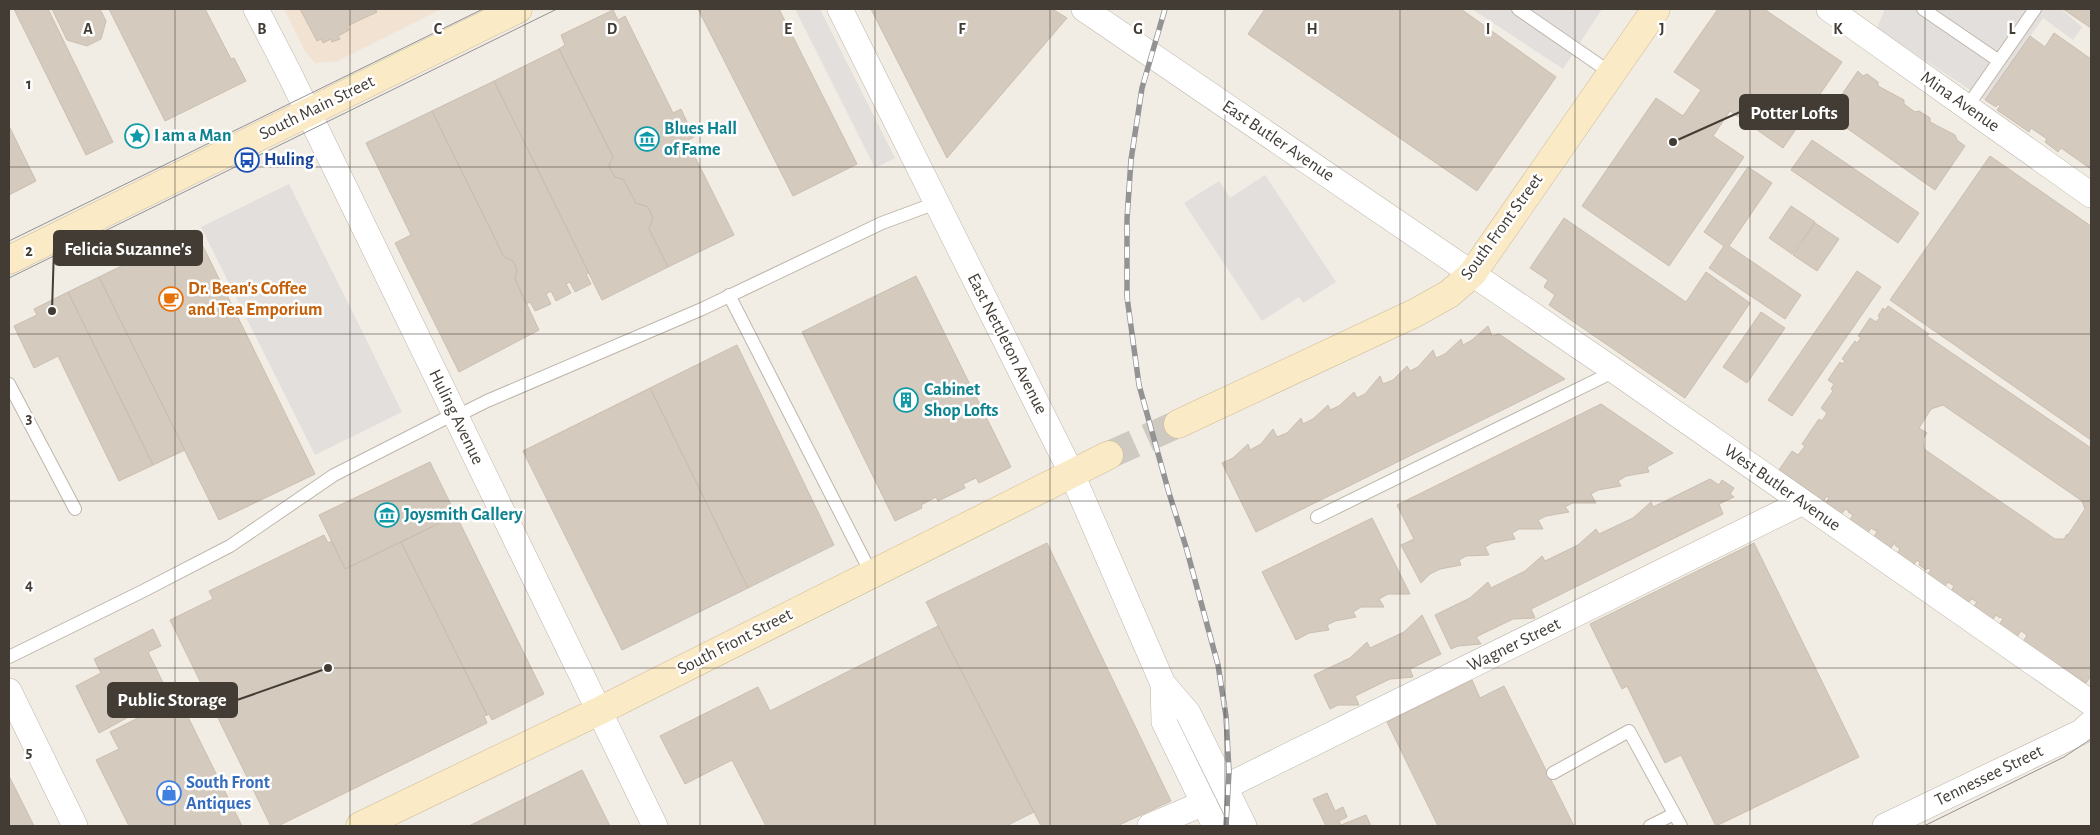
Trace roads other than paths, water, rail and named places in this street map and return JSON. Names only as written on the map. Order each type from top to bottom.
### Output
[{"type":"main road","name":"South Main Street","points":[[9,260],[518,9]]},
{"type":"main road","name":"South Front Street","points":[[1178,424],[1415,313],[1449,294],[1472,274],[1656,9]]},
{"type":"main road","name":"South Front Street","points":[[360,826],[599,711],[1071,472],[1110,455]]},
{"type":"street","name":"Huling Avenue","points":[[256,9],[655,826]]},
{"type":"street","name":"East Nettleton Avenue","points":[[840,9],[1071,472],[1163,684],[1188,713],[1244,826]]},
{"type":"street","name":"East Butler Avenue","points":[[1084,9],[1472,274]]},
{"type":"street","name":"Mina Avenue","points":[[1829,9],[2091,195]]},
{"type":"street","name":"West Butler Avenue","points":[[1472,274],[1615,371],[2091,703]]},
{"type":"street","name":"Wagner Street","points":[[1225,787],[1803,502]]},
{"type":"street","name":"East Nettleton Avenue","points":[[1163,684],[1164,722],[1215,826]]},
{"type":"street","points":[[9,691],[75,826]]},
{"type":"street","name":"Tennessee Street","points":[[1885,826],[2081,732],[2091,724]]},
{"type":"street","points":[[1150,826],[1204,802]]},
{"type":"lane","points":[[1518,9],[1611,73]]},
{"type":"lane","points":[[1923,9],[1999,61]]},
{"type":"lane","points":[[1967,108],[2035,9]]},
{"type":"lane","points":[[9,657],[230,546],[334,475],[455,415],[702,309],[882,223],[936,203]]},
{"type":"lane","points":[[729,295],[871,573]]},
{"type":"lane","points":[[1317,517],[1615,371]]},
{"type":"lane","points":[[9,384],[75,509]]},
{"type":"lane","points":[[1552,773],[1629,731],[1681,826]]},
{"type":"lane","points":[[1650,826],[1674,814]]},
{"type":"tunnel","points":[[1109,455],[1178,424]]},
{"type":"tram line","points":[[9,241],[483,9]]},
{"type":"tram line","points":[[9,278],[557,9]]},
{"type":"tram line","points":[[1924,826],[2064,757],[2091,739]]},
{"type":"railway","points":[[1165,9],[1142,88],[1131,160],[1127,219],[1127,297],[1139,385],[1218,665],[1226,716],[1229,771],[1226,826]]},
{"type":"place","name":"I am a Man","points":[[137,136]]},
{"type":"place","name":"Blues Hall of Fame","points":[[647,139]]},
{"type":"place","name":"Potter Lofts","points":[[1673,142]]},
{"type":"place","name":"Huling","points":[[247,160]]},
{"type":"place","name":"Dr. Bean's Coffee and Tea Emporium","points":[[171,299]]},
{"type":"place","name":"Felicia Suzanne's","points":[[52,311]]},
{"type":"place","name":"Cabinet Shop Lofts","points":[[906,400]]},
{"type":"place","name":"Joysmith Gallery","points":[[387,515]]},
{"type":"place","name":"Public Storage","points":[[328,668]]},
{"type":"place","name":"South Front Antiques","points":[[169,793]]}]
